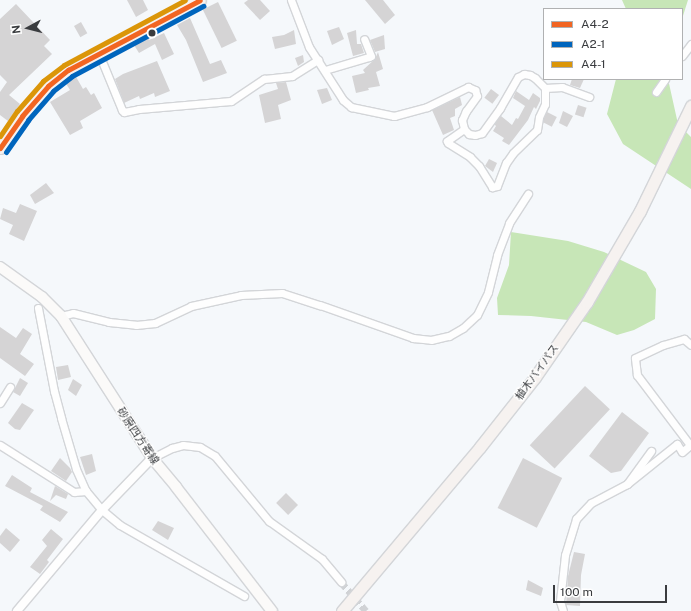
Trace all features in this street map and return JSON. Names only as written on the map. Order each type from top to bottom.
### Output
[{"type":"highway","points":[[0,148],[22,116],[48,86],[68,70],[200,0]]},
{"type":"highway","name":"植木バイパス","points":[[342,611],[480,447],[535,377],[587,302],[640,211],[689,110]]},
{"type":"main road","name":"砂原四方寄線","points":[[0,267],[42,297],[61,316],[152,458],[272,611]]},
{"type":"street","points":[[291,0],[309,47],[343,100],[351,107],[394,116],[427,107],[468,87],[475,90],[477,96],[466,111],[462,120],[464,129],[469,134],[475,135],[482,133],[500,108],[518,77],[524,74],[530,75],[545,88],[545,104],[539,117],[537,130],[513,153],[506,163],[497,186],[492,186],[479,166],[470,157],[448,143],[447,141],[464,129]]},
{"type":"street","points":[[325,70],[370,57],[371,56],[364,39]]},
{"type":"street","points":[[683,55],[691,44]]},
{"type":"street","points":[[98,54],[124,112],[139,109],[231,101],[264,79],[292,76],[318,60]]},
{"type":"street","points":[[656,92],[664,80]]},
{"type":"street","points":[[545,88],[562,87],[589,97]]},
{"type":"street","points":[[61,316],[73,313],[109,322],[136,325],[155,323],[191,306],[241,295],[282,293],[413,338],[431,340],[449,336],[464,328],[476,315],[488,292],[497,254],[508,223],[528,194]]},
{"type":"street","points":[[38,308],[59,411],[76,469],[86,491],[102,510],[120,525],[244,596]]},
{"type":"street","points":[[563,611],[560,601],[565,555],[576,519],[591,503],[627,484],[677,444],[682,452],[690,445],[637,375],[635,358],[663,345],[684,339],[691,345]]},
{"type":"street","points":[[0,403],[10,388]]},
{"type":"street","points":[[0,445],[74,492],[86,491]]},
{"type":"street","points":[[17,611],[102,510],[152,458],[172,448],[183,446],[200,447],[215,456],[269,521],[322,559],[342,582]]},
{"type":"street","points":[[627,484],[650,451]]},
{"type":"green space","points":[[622,0],[688,0],[683,16],[683,8],[626,8]]},
{"type":"green space","points":[[616,80],[668,80],[678,124],[691,137],[691,189],[623,144],[607,114]]},
{"type":"green space","points":[[511,232],[568,241],[604,252],[646,272],[656,289],[655,319],[634,330],[617,335],[586,322],[531,316],[498,315],[497,298],[509,265]]},
{"type":"building","points":[[127,0],[143,0],[148,10],[136,17]]},
{"type":"building","points":[[248,0],[260,0],[270,11],[260,20],[244,3]]},
{"type":"building","points":[[365,0],[383,0],[395,15],[385,24]]},
{"type":"building","points":[[218,2],[237,41],[222,48],[203,9]]},
{"type":"building","points":[[16,4],[50,40],[44,46],[52,54],[9,95],[20,104],[8,121],[0,115],[0,92],[7,82],[0,75],[0,19]]},
{"type":"building","points":[[190,18],[210,64],[221,60],[227,73],[203,82],[186,40],[177,25]]},
{"type":"building","points":[[81,22],[87,33],[80,37],[74,26]]},
{"type":"building","points":[[339,27],[344,39],[332,45],[327,31]]},
{"type":"building","points":[[294,30],[296,44],[275,49],[272,37],[284,35]]},
{"type":"building","points":[[356,30],[357,44],[361,44],[364,53],[353,56],[347,33]]},
{"type":"building","points":[[164,33],[174,54],[162,60],[155,44],[139,53],[134,45],[148,37],[149,40]]},
{"type":"building","points":[[384,35],[385,49],[375,52],[370,40]]},
{"type":"building","points":[[378,52],[383,69],[376,72],[380,86],[368,88],[369,90],[356,93],[352,76],[365,73],[363,70],[375,59]]},
{"type":"building","points":[[303,55],[304,62],[298,66],[295,58]]},
{"type":"building","points":[[157,61],[170,91],[155,97],[154,93],[140,99],[139,96],[124,103],[115,79],[123,74]]},
{"type":"building","points":[[75,75],[83,89],[86,87],[91,95],[94,93],[102,108],[80,121],[83,128],[70,135],[50,102],[70,90],[65,82]]},
{"type":"building","points":[[572,80],[584,80],[580,88],[570,85]]},
{"type":"building","points":[[286,82],[291,100],[278,105],[281,119],[265,123],[259,95],[278,89],[276,83]]},
{"type":"building","points":[[327,88],[332,100],[322,104],[317,90]]},
{"type":"building","points":[[491,89],[499,95],[492,104],[484,98]]},
{"type":"building","points":[[516,91],[529,100],[533,93],[540,98],[540,101],[536,109],[534,107],[528,120],[509,145],[502,141],[504,138],[493,131],[496,126],[494,124],[501,116],[512,125],[516,118],[518,119],[525,106],[513,98]]},
{"type":"building","points":[[460,97],[462,105],[455,109],[455,116],[450,118],[454,130],[443,135],[432,110]]},
{"type":"building","points":[[578,105],[587,108],[583,117],[575,115]]},
{"type":"building","points":[[563,111],[573,116],[567,127],[559,123]]},
{"type":"building","points":[[547,112],[557,117],[552,127],[542,122]]},
{"type":"building","points":[[489,159],[497,163],[493,172],[485,166]]},
{"type":"building","points":[[46,183],[54,193],[35,204],[30,195]]},
{"type":"building","points":[[20,204],[37,211],[24,241],[9,234],[13,225],[0,219],[3,208],[16,213]]},
{"type":"building","points":[[0,327],[16,338],[23,328],[32,334],[20,354],[34,364],[25,376],[0,358]]},
{"type":"building","points":[[68,365],[71,377],[58,380],[56,367]]},
{"type":"building","points":[[20,378],[28,383],[20,396],[13,392]]},
{"type":"building","points":[[73,379],[82,385],[76,396],[68,390]]},
{"type":"building","points":[[585,386],[610,409],[555,468],[530,445]]},
{"type":"building","points":[[22,403],[34,410],[20,430],[15,429],[8,423]]},
{"type":"building","points":[[622,412],[649,433],[621,471],[611,473],[589,456]]},
{"type":"building","points":[[92,454],[96,471],[86,475],[80,457]]},
{"type":"building","points":[[60,458],[72,472],[66,481],[51,471]]},
{"type":"building","points":[[523,458],[562,478],[537,528],[498,508]]},
{"type":"building","points":[[12,475],[32,488],[30,492],[68,512],[60,522],[40,510],[43,506],[5,486]]},
{"type":"building","points":[[55,486],[68,494],[66,499],[56,495],[50,501]]},
{"type":"building","points":[[286,493],[298,505],[288,515],[276,503]]},
{"type":"building","points":[[158,521],[174,528],[168,540],[152,530]]},
{"type":"building","points":[[6,528],[20,540],[10,552],[0,543],[0,536]]},
{"type":"building","points":[[51,529],[63,539],[47,560],[49,562],[40,574],[30,567],[47,546],[42,540]]},
{"type":"building","points":[[574,552],[585,554],[581,575],[580,606],[566,605],[568,576]]},
{"type":"building","points":[[528,580],[543,588],[541,596],[526,590]]},
{"type":"tunnel","points":[[341,582],[366,611]]},
{"type":"transit line","name":"A4-1","points":[[0,136],[17,111],[43,81],[64,65],[185,0]]},
{"type":"transit line","name":"A4-2","points":[[0,148],[22,116],[48,86],[68,70],[200,0]]},
{"type":"transit line","name":"A2-1","points":[[6,152],[28,120],[53,91],[72,76],[203,6]]}]
